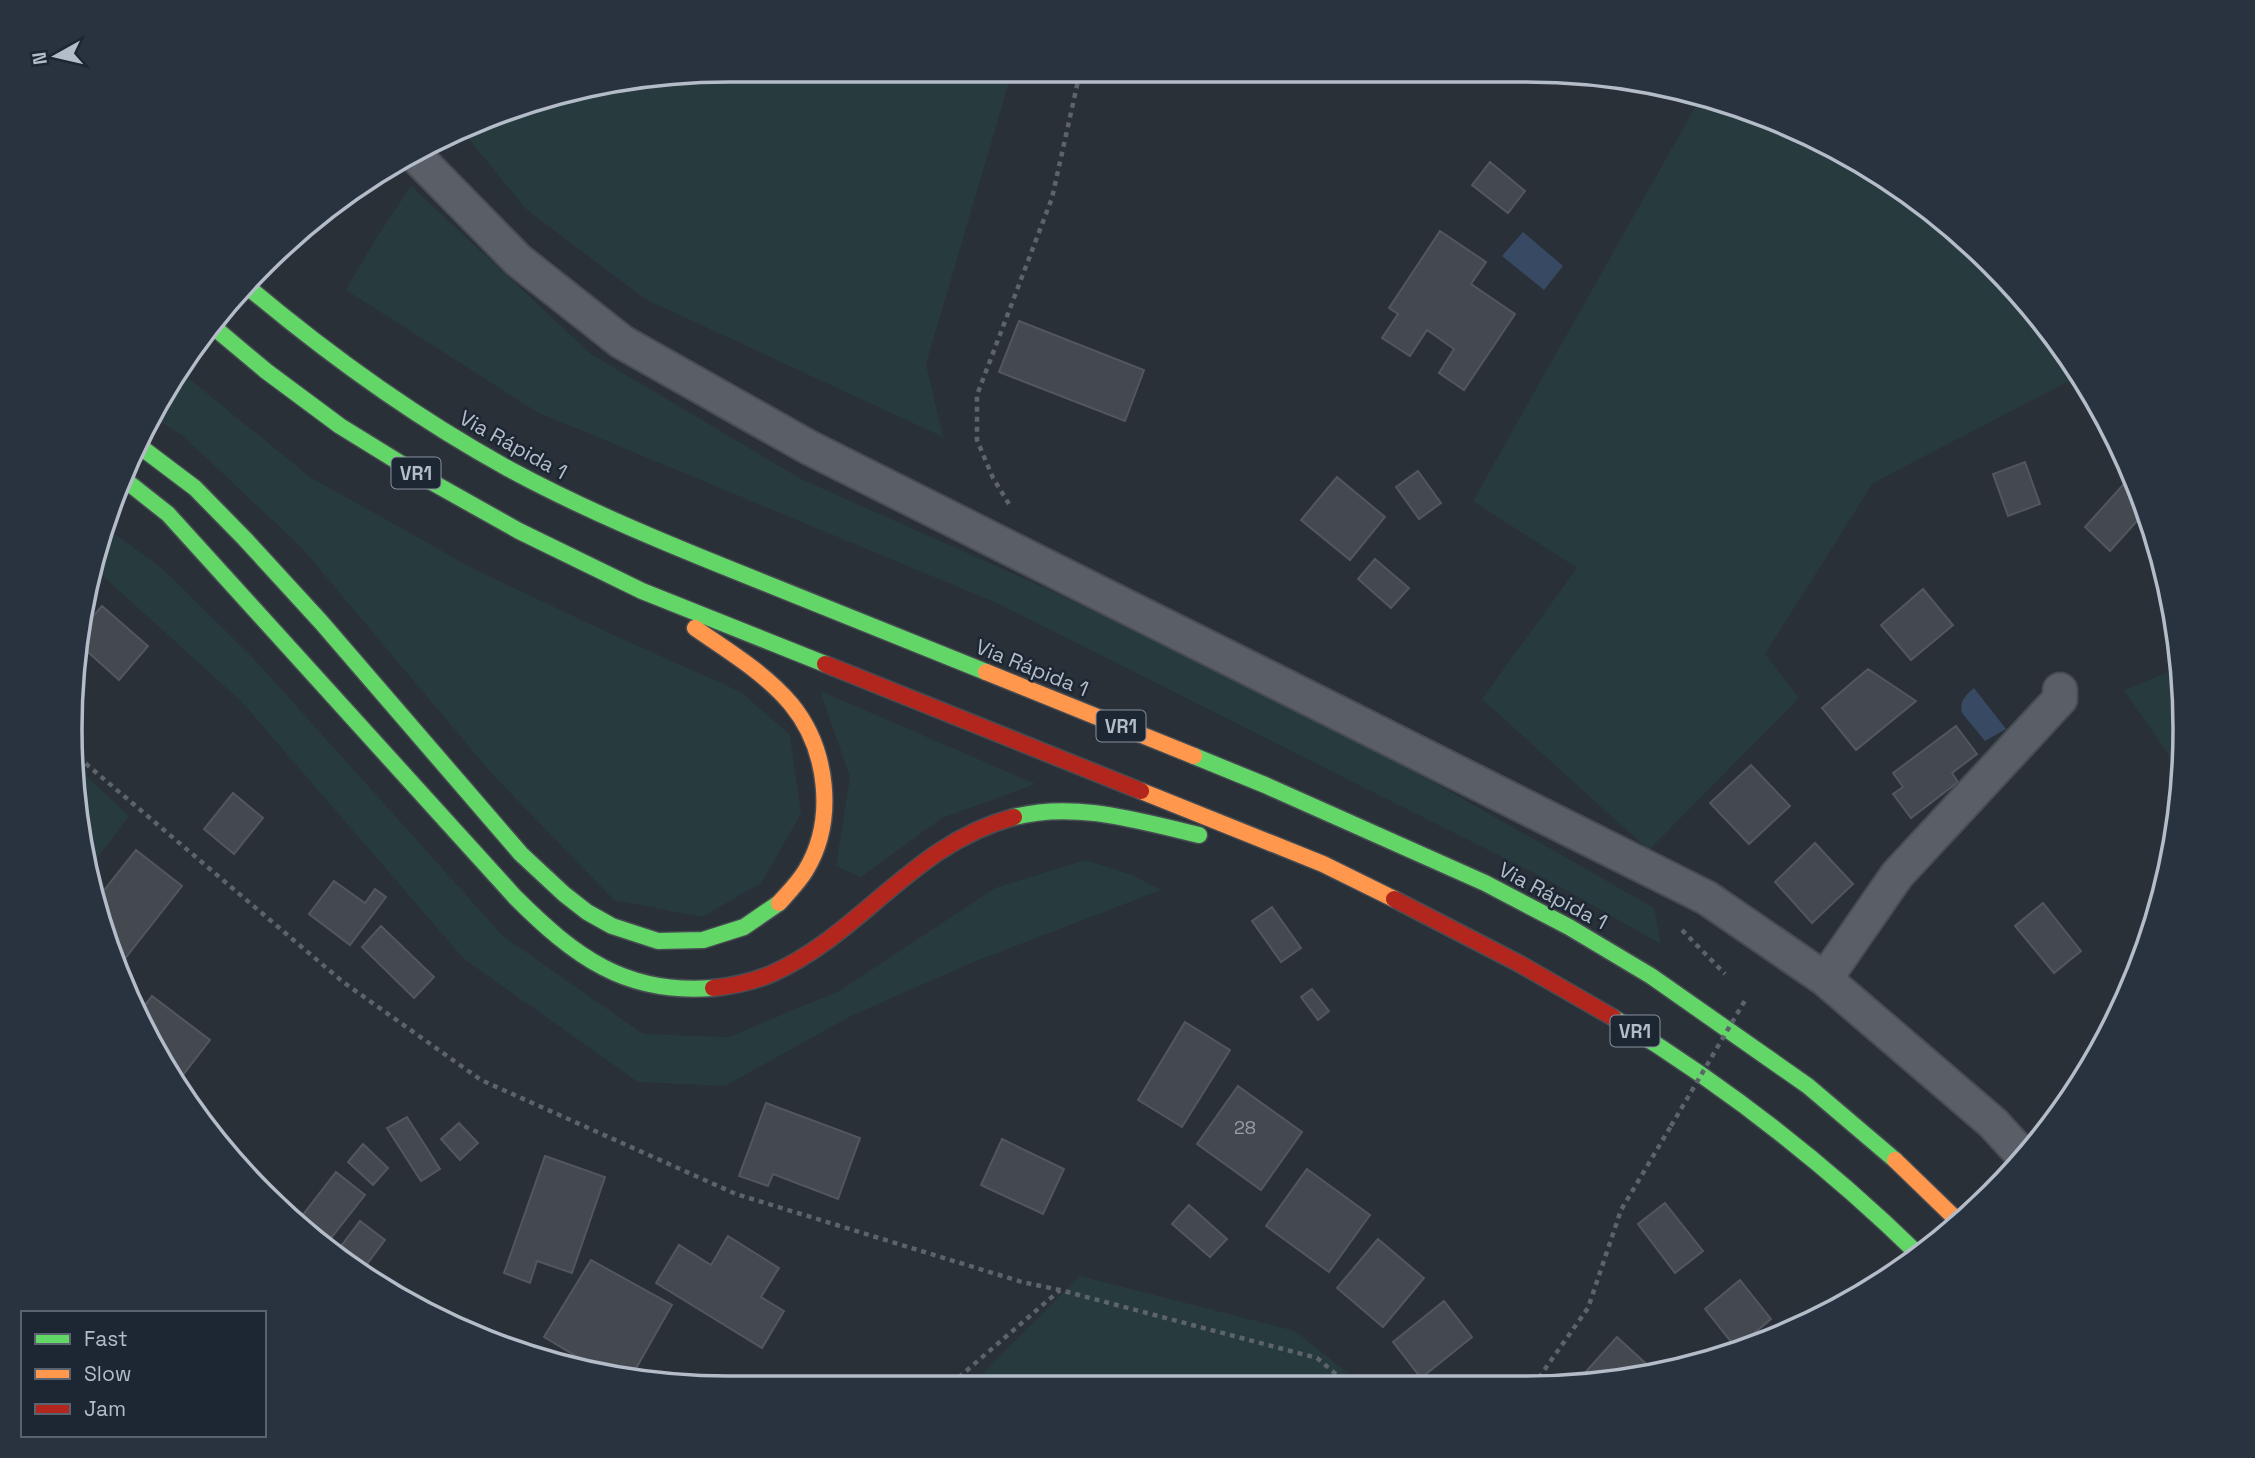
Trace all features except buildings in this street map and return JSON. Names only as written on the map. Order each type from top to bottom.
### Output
[{"type":"highway","name":"Via Rápida 1","points":[[253,292],[363,377],[424,418],[507,468],[583,506],[661,541],[1265,785],[1485,883],[1569,927],[1651,976],[1808,1086],[1882,1148],[1952,1215]]},
{"type":"highway","name":"VR1","points":[[219,331],[340,426],[386,455],[519,531],[642,591],[1324,864],[1543,977],[1622,1023],[1708,1079],[1846,1186],[1912,1248]]},
{"type":"highway","points":[[145,451],[194,487],[282,577],[526,860],[578,905],[612,926],[638,936],[667,941],[695,941],[723,936],[749,925],[772,909],[792,891],[808,868],[819,844],[824,817],[825,791],[821,764],[812,738],[799,714],[782,693],[761,674],[642,591]]},
{"type":"highway","points":[[130,484],[169,514],[515,897],[553,934],[580,955],[610,971],[642,982],[670,988],[717,988],[755,980],[779,970],[820,945],[923,859],[958,838],[998,822],[1038,813],[1069,810],[1100,812],[1324,864]]},
{"type":"street","points":[[421,161],[517,260],[622,342],[808,447],[1707,898],[1825,979],[1993,1123],[2017,1149]]},
{"type":"street","points":[[1825,979],[1897,875],[2060,699],[2060,690]]},
{"type":"path","points":[[1014,512],[993,478],[977,440],[977,395],[1052,198],[1078,82]]},
{"type":"path","points":[[84,762],[343,982],[481,1080],[736,1194],[1022,1282],[1317,1358],[1338,1376]]},
{"type":"path","points":[[1540,1375],[1588,1308],[1621,1210],[1747,997]]},
{"type":"path","points":[[960,1376],[1060,1290]]},
{"type":"green space","points":[[729,82],[1009,82],[926,364],[943,437],[645,299],[526,209],[467,137],[562,104],[645,88]]},
{"type":"green space","points":[[1696,105],[1774,131],[1812,149],[1885,191],[1920,216],[1983,272],[2012,303],[2039,335],[2070,380],[1873,483],[1765,654],[1799,698],[1649,850],[1482,699],[1577,568],[1473,501]]},
{"type":"green space","points":[[411,186],[591,354],[801,479],[1043,587],[1351,735],[1654,908],[1661,944],[1546,879],[999,604],[537,412],[346,290]]},
{"type":"green space","points":[[187,377],[310,477],[474,569],[741,692],[790,735],[801,814],[761,883],[702,917],[614,900],[493,775],[301,547],[182,435],[160,422]]},
{"type":"green space","points":[[113,533],[165,571],[254,659],[503,936],[643,1034],[729,1037],[841,990],[995,888],[1086,860],[1132,875],[1161,890],[971,963],[851,1016],[725,1086],[638,1082],[464,959],[241,701],[101,575]]},
{"type":"green space","points":[[2170,672],[2173,729],[2172,759],[2124,690]]},
{"type":"green space","points":[[820,691],[1036,784],[942,818],[861,877],[836,866],[850,777]]},
{"type":"green space","points":[[84,774],[129,816],[96,860]]},
{"type":"green space","points":[[1080,1276],[1295,1331],[1351,1376],[980,1376]]},
{"type":"water","points":[[1523,232],[1563,266],[1544,290],[1502,256]]},
{"type":"water","points":[[1974,688],[2006,729],[1985,741],[1961,709],[1962,702]]},
{"type":"traffic: fast","points":[[254,292],[342,362],[441,429],[509,469],[655,538],[986,672]]},
{"type":"traffic: fast","points":[[219,332],[266,371],[340,426],[421,476],[519,531],[642,591],[825,664]]},
{"type":"traffic: fast","points":[[145,451],[195,488],[245,539],[321,622],[521,854],[587,912],[612,926],[658,941],[703,940],[744,927],[779,903]]},
{"type":"traffic: fast","points":[[130,484],[168,514],[515,897],[558,937],[580,954],[627,978],[682,989],[713,988]]},
{"type":"traffic: fast","points":[[1194,756],[1485,883],[1569,927],[1651,976],[1808,1086],[1895,1160]]},
{"type":"traffic: fast","points":[[1014,817],[1060,811],[1084,812],[1130,819],[1199,835]]},
{"type":"traffic: fast","points":[[1614,1018],[1696,1071],[1774,1128],[1849,1190],[1912,1248]]},
{"type":"traffic: slow","points":[[695,628],[746,663],[781,693],[803,722],[820,763],[824,785],[822,829],[803,874],[779,903]]},
{"type":"traffic: slow","points":[[986,672],[1194,756]]},
{"type":"traffic: slow","points":[[1141,791],[1323,864],[1394,899]]},
{"type":"traffic: slow","points":[[1895,1160],[1952,1215]]},
{"type":"traffic: jam","points":[[825,664],[1141,791]]},
{"type":"traffic: jam","points":[[713,988],[757,979],[803,957],[946,847],[978,830],[1014,817]]},
{"type":"traffic: jam","points":[[1394,899],[1520,964],[1614,1018]]}]
